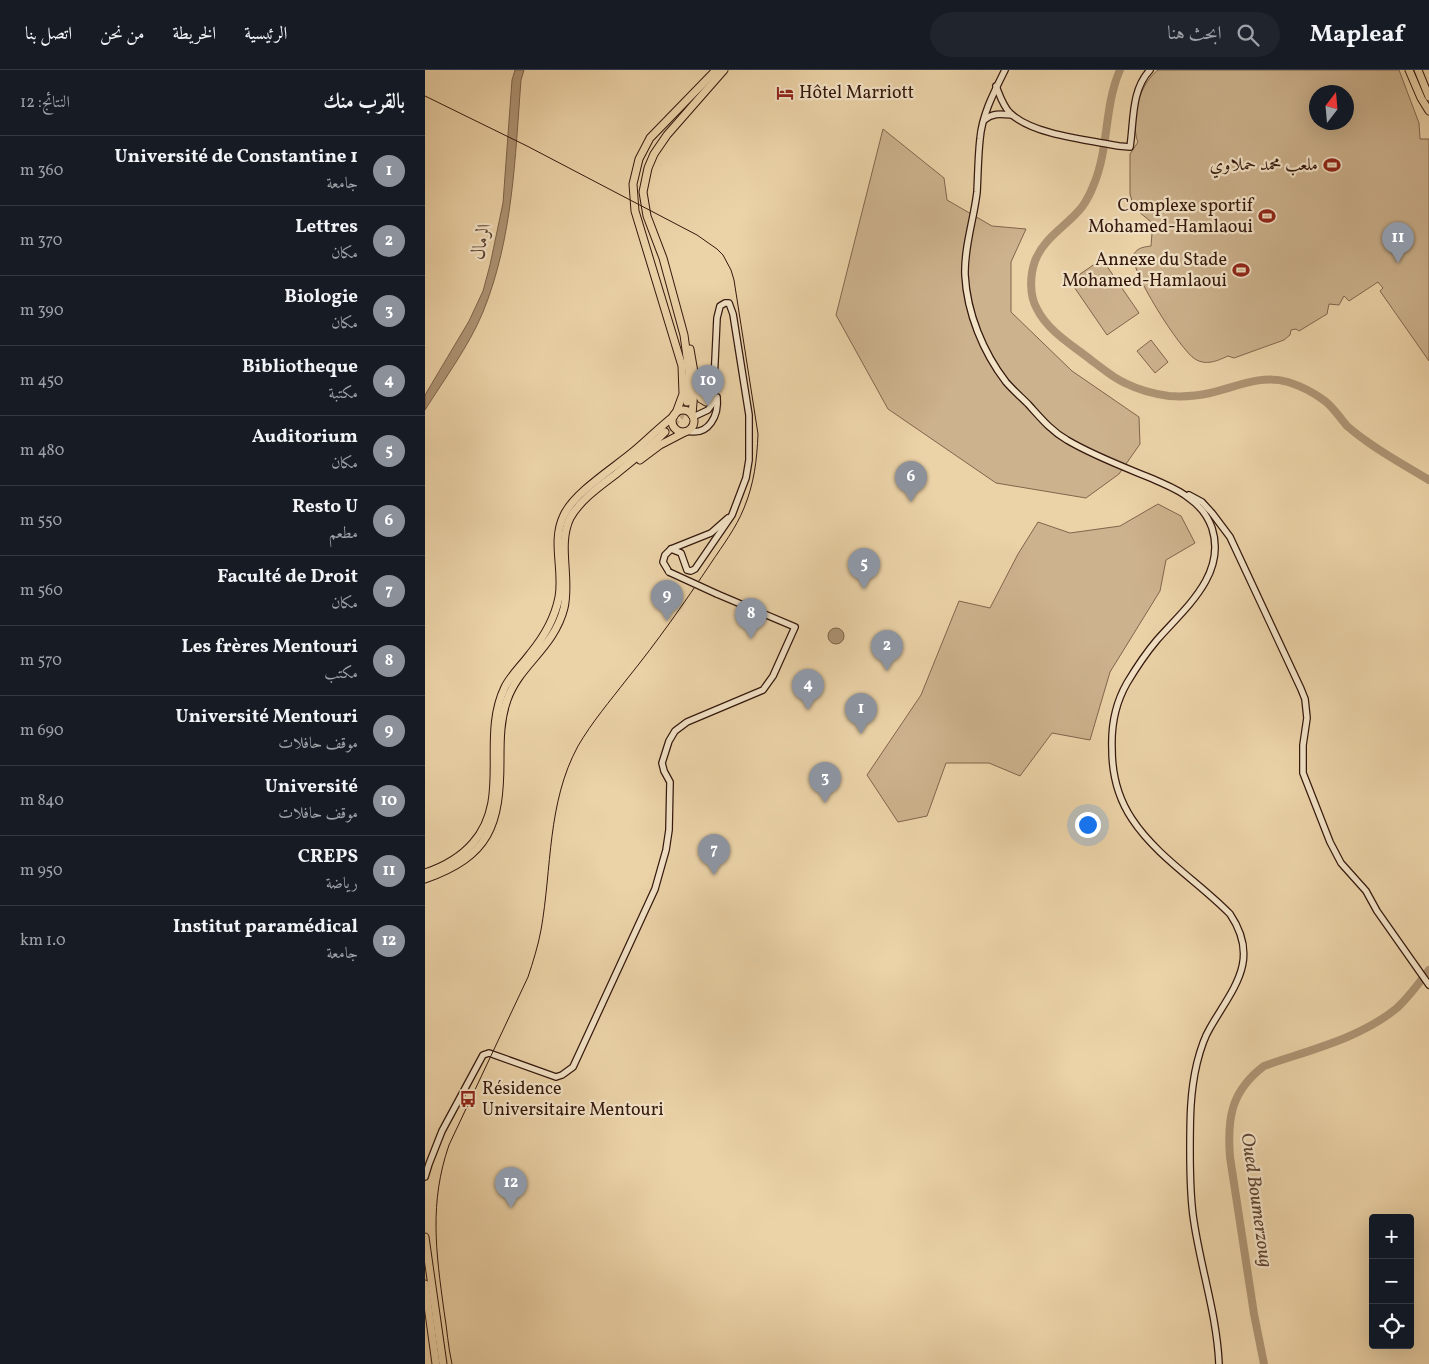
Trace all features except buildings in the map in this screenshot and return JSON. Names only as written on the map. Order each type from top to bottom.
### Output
[{"type":"highway","points":[[687,100],[711,70]]},
{"type":"highway","points":[[1409,70],[1418,92],[1429,111]]},
{"type":"highway","points":[[1418,70],[1429,97]]},
{"type":"highway","points":[[687,431],[676,429],[673,423],[683,394],[682,366],[638,223],[633,199],[633,184],[636,167],[644,148],[662,125],[709,78],[721,71]]},
{"type":"highway","points":[[687,402],[689,372],[684,335],[663,258],[647,216],[643,192],[651,161],[659,146],[721,71]]},
{"type":"highway","points":[[684,335],[689,345],[698,394],[701,400],[706,402],[710,400],[714,389]]},
{"type":"highway","points":[[580,505],[596,495],[656,448],[687,431],[694,423],[695,378]]},
{"type":"highway","points":[[425,873],[458,857],[473,842],[487,823],[493,801],[498,708],[509,681],[540,641],[553,618],[561,584],[558,532],[563,516],[571,504],[592,485],[675,415],[683,410],[693,416]]},
{"type":"highway","points":[[425,879],[442,873],[469,857],[484,841],[493,825],[499,801],[501,736],[504,711],[515,684],[550,641],[560,621],[567,586],[564,547],[565,532],[573,514],[580,505],[665,432]]},
{"type":"highway","points":[[425,1237],[443,1364]]},
{"type":"highway","points":[[425,1284],[436,1364]]},
{"type":"street","points":[[1005,70],[996,86],[980,137],[977,194],[965,273],[971,311],[976,327],[989,354],[1006,381],[1041,420],[1065,440],[1097,456],[1193,496],[1219,520],[1230,538],[1305,699],[1307,718],[1302,763],[1309,790],[1335,853],[1367,892],[1377,911],[1429,985]]},
{"type":"street","points":[[984,120],[989,116],[999,113],[1011,115],[1039,130],[1130,147],[1137,94],[1143,77],[1151,70]]},
{"type":"street","points":[[996,86],[1001,100],[1011,115]]},
{"type":"street","points":[[671,549],[681,553],[687,570],[694,570],[732,515],[746,478],[750,452],[750,431],[746,392],[733,314],[731,306],[725,303],[721,306],[717,318],[713,404],[711,407],[693,416]]},
{"type":"street","points":[[687,431],[695,432],[701,430],[709,425],[714,418],[717,405],[714,389]]},
{"type":"street","points":[[1180,492],[1200,508],[1212,528],[1215,541],[1213,565],[1200,591],[1156,642],[1127,684],[1117,704],[1113,720],[1112,758],[1119,792],[1131,818],[1151,843],[1224,909],[1237,926],[1242,939],[1244,951],[1241,974],[1236,987],[1209,1029],[1203,1044],[1197,1063],[1189,1116],[1189,1191],[1213,1310],[1219,1348],[1219,1364]]},
{"type":"street","points":[[425,1177],[442,1131],[483,1054],[491,1054],[556,1076],[562,1075],[573,1067],[655,889],[666,850],[669,830],[670,782],[664,771],[663,763],[669,741],[678,728],[687,722],[763,690],[773,676],[795,627],[669,572],[663,564],[666,552],[711,533],[732,515]]},
{"type":"street","points":[[425,1165],[433,1154]]},
{"type":"shaded area","points":[[515,70],[524,70],[521,80],[511,198],[501,256],[493,284],[477,325],[464,350],[425,410],[425,395],[469,321],[483,291],[490,265],[503,203],[512,80]]},
{"type":"shaded area","name":"Complexe sportif Mohamed-Hamlaoui","points":[[1158,70],[1399,70],[1419,123],[1420,139],[1429,139],[1429,361],[1380,291],[1383,288],[1378,282],[1349,301],[1344,296],[1339,305],[1329,304],[1327,314],[1299,331],[1296,329],[1291,330],[1290,335],[1284,340],[1234,358],[1228,356],[1211,362],[1199,361],[1188,353],[1157,308],[1134,262],[1134,254],[1137,250],[1151,246],[1152,233],[1155,232],[1155,225],[1134,208],[1130,194],[1130,154],[1138,142],[1135,127],[1136,113],[1141,93],[1150,78]]},
{"type":"shaded area","points":[[883,129],[944,178],[947,200],[992,226],[1026,229],[1011,262],[1011,312],[1072,371],[1139,417],[1140,444],[1119,474],[1086,498],[996,483],[888,409],[836,315]]},
{"type":"shaded area","points":[[1102,259],[1139,313],[1107,335],[1070,281]]},
{"type":"shaded area","points":[[1151,340],[1168,362],[1155,373],[1137,351]]},
{"type":"shaded area","points":[[1158,504],[1181,516],[1195,543],[1166,560],[1160,591],[1110,672],[1090,740],[1052,733],[1020,776],[989,763],[946,763],[927,816],[898,822],[867,775],[921,695],[959,601],[990,608],[1018,554],[1038,522],[1070,533],[1120,526]]},
{"type":"shaded area","points":[[833,628],[839,628],[844,633],[842,642],[833,644],[828,639],[828,633]]},
{"type":"waterway","name":"Oued Boumerzoug","points":[[1120,70],[1111,98],[1102,156],[1092,190],[1076,214],[1044,245],[1035,261],[1031,279],[1033,298],[1047,324],[1108,373],[1136,388],[1158,394],[1195,396],[1258,380],[1278,380],[1298,385],[1325,401],[1347,426],[1363,438],[1429,480]]},
{"type":"waterway","name":"Oued Boumerzoug","points":[[1264,1364],[1254,1314],[1230,1157],[1229,1130],[1233,1106],[1244,1085],[1264,1066],[1333,1043],[1367,1028],[1397,1008],[1429,970]]},
{"type":"tunnel","points":[[665,432],[680,417],[687,402]]},
{"type":"tram line","points":[[425,96],[527,146],[697,235],[723,255],[734,280],[758,434],[753,481],[741,515],[701,578],[670,622],[589,728],[568,768],[556,813],[541,930],[534,960],[528,977],[449,1145],[443,1166],[439,1187],[436,1228],[441,1289],[452,1364]]},
{"type":"place","name":"Hôtel Marriott","points":[[785,93]]},
{"type":"place","name":"ملعب محمد حملاوي","points":[[1332,165]]},
{"type":"place","name":"Complexe sportif Mohamed-Hamlaoui","points":[[1267,216]]},
{"type":"place","name":"CREPS","points":[[1398,263]]},
{"type":"place","name":"Annexe du Stade Mohamed-Hamlaoui","points":[[1241,270]]},
{"type":"place","name":"Université","points":[[708,406]]},
{"type":"place","name":"Resto U","points":[[911,502]]},
{"type":"place","name":"Auditorium","points":[[864,589]]},
{"type":"place","name":"Université Mentouri","points":[[667,621]]},
{"type":"place","name":"Les frères Mentouri","points":[[751,639]]},
{"type":"place","name":"Lettres","points":[[887,671]]},
{"type":"place","name":"Bibliotheque","points":[[808,710]]},
{"type":"place","name":"Université de Constantine 1","points":[[861,734]]},
{"type":"place","name":"Biologie","points":[[825,803]]},
{"type":"place","name":"Faculté de Droit","points":[[714,875]]},
{"type":"place","name":"Résidence Universitaire Mentouri","points":[[468,1099]]},
{"type":"place","name":"Institut paramédical","points":[[511,1208]]},
{"type":"water label","name":"الرمال","points":[[482,241]]}]
